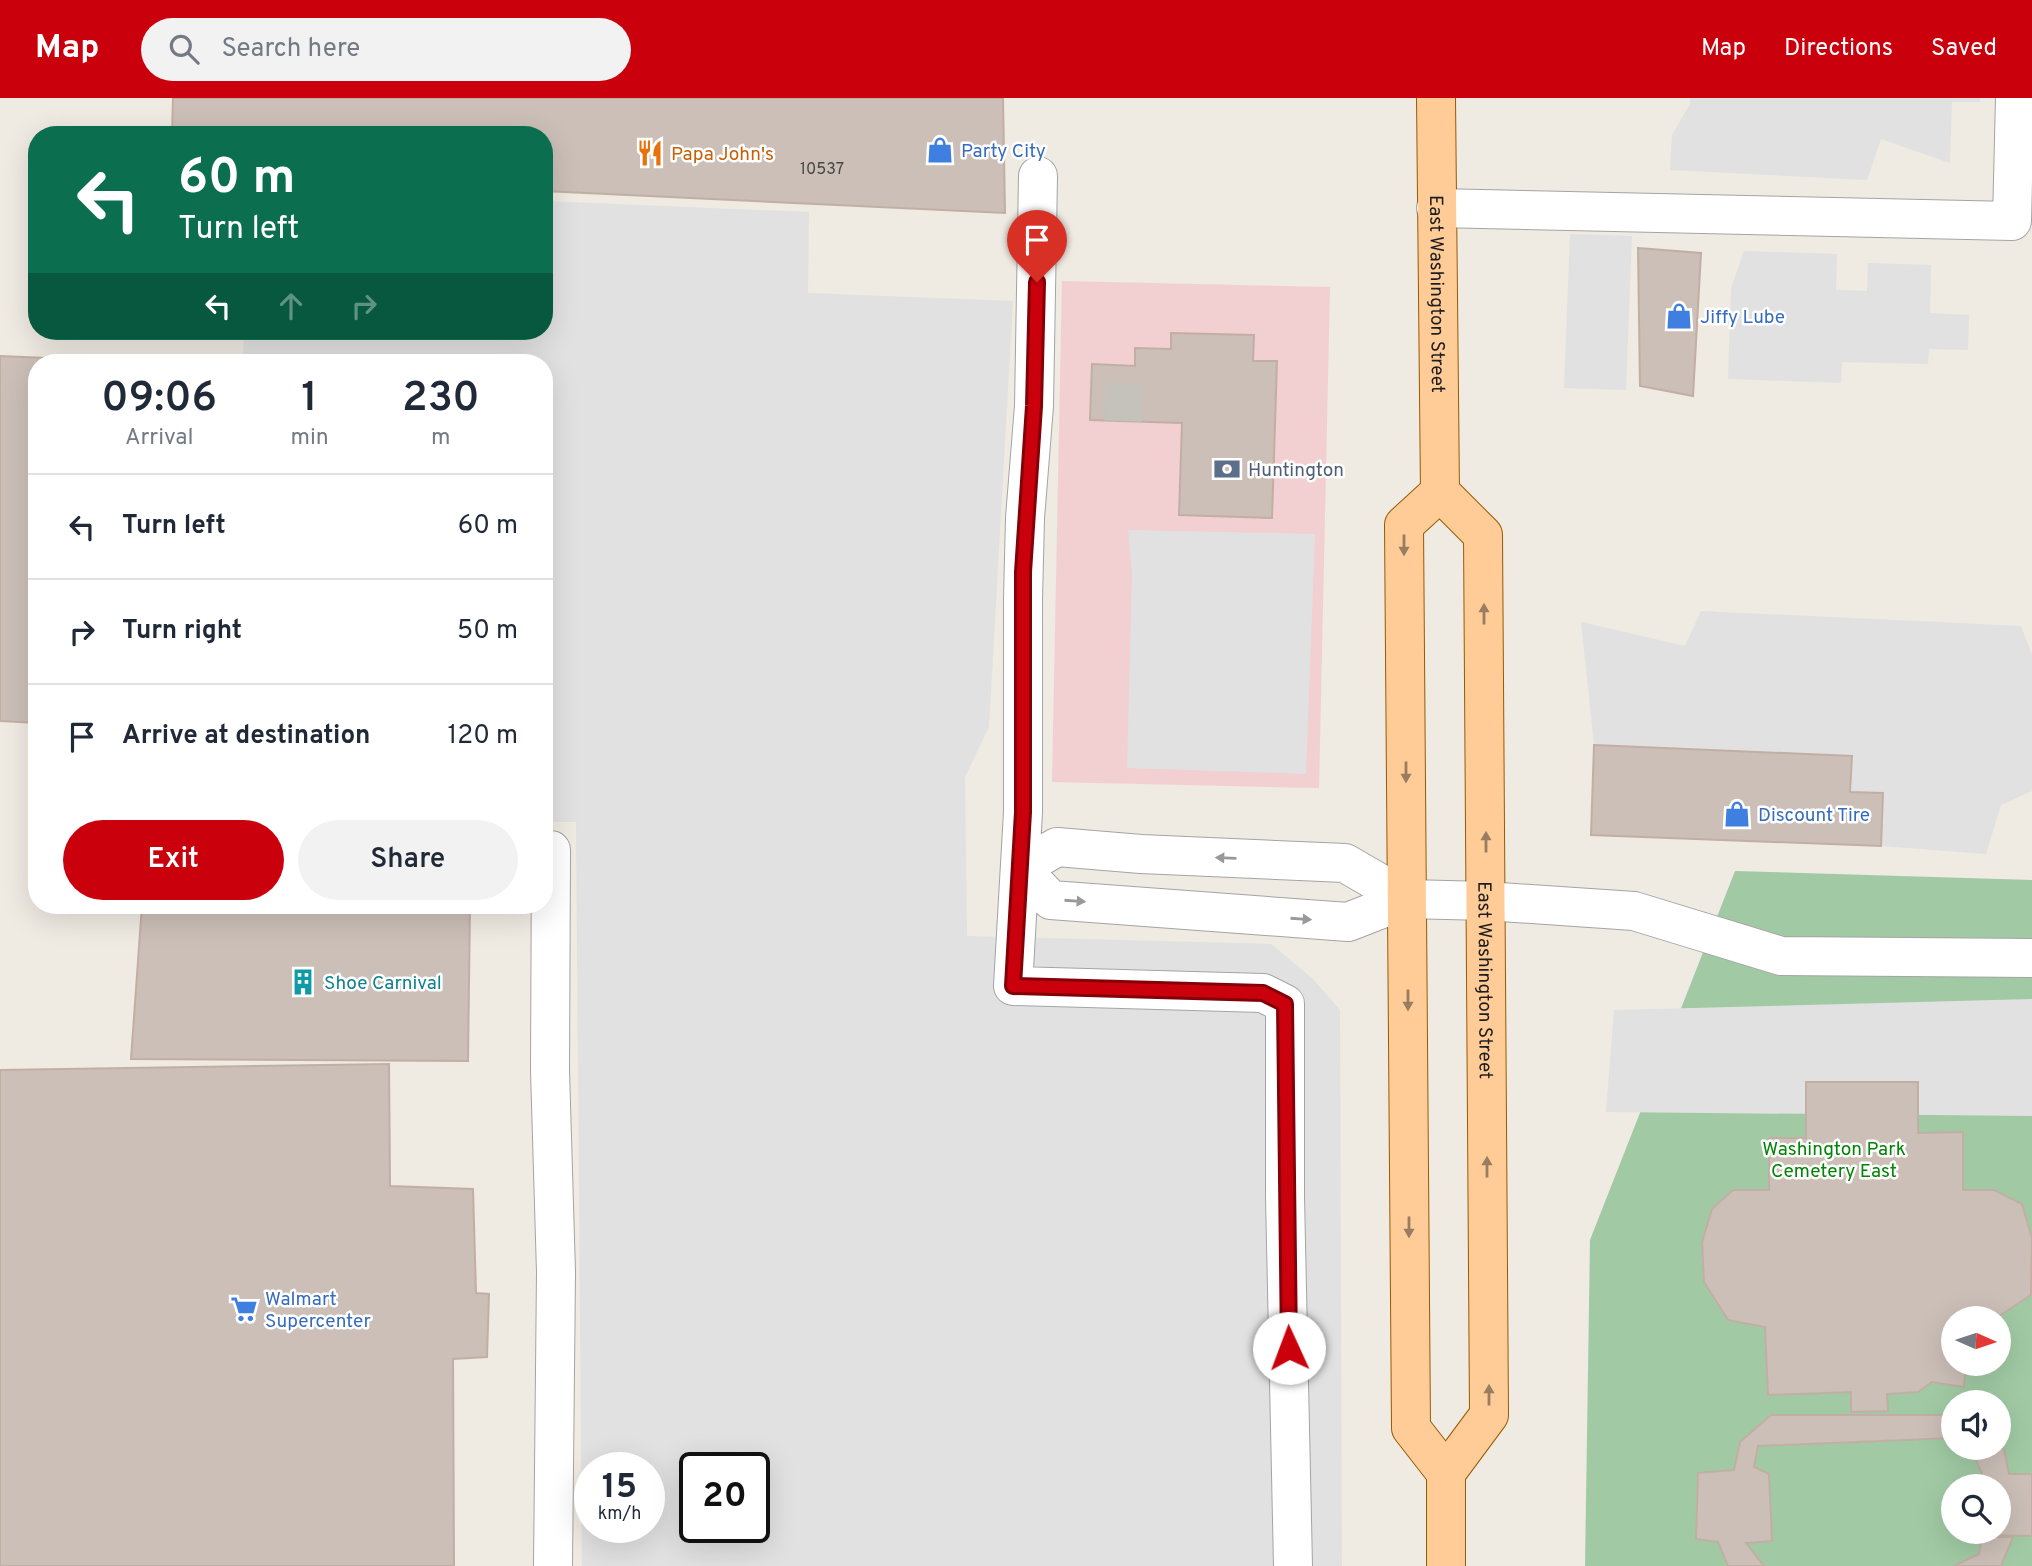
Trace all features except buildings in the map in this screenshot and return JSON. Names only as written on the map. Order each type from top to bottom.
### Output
[{"type":"main road","name":"East Washington Street","points":[[1436,98],[1440,492],[1483,535],[1486,901],[1489,1415],[1446,1473]]},
{"type":"main road","points":[[1440,492],[1404,525],[1411,1429],[1446,1473],[1446,1566]]},
{"type":"lane","points":[[1436,208],[2012,220],[2015,98]]},
{"type":"lane","points":[[1038,176],[1034,406],[1023,572],[1020,868],[1013,986],[1263,993],[1285,1004],[1285,1197],[1293,1566]]},
{"type":"lane","points":[[1020,868],[1057,847],[1140,855],[1345,863],[1407,900]]},
{"type":"lane","points":[[1020,868],[1051,900],[1348,922],[1407,900],[1486,901],[1634,911],[1781,956],[2032,958]]},
{"type":"lane","points":[[551,914],[550,1070],[556,1272],[553,1566]]},
{"type":"shaded area","points":[[1690,98],[1980,98],[1980,102],[1952,102],[1950,163],[1881,139],[1867,180],[1670,170],[1672,135],[1690,104]]},
{"type":"shaded area","points":[[553,201],[809,212],[808,293],[1013,301],[989,727],[965,777],[967,936],[1271,944],[1313,979],[1340,1010],[1342,1566],[582,1566],[582,1543],[665,1543],[665,1452],[581,1452],[576,822],[553,822],[553,354],[243,354],[244,340],[553,340]]},
{"type":"shaded area","points":[[1570,234],[1632,236],[1626,390],[1564,388]]},
{"type":"shaded area","points":[[1744,251],[1837,254],[1836,290],[1867,291],[1868,263],[1931,265],[1930,313],[1969,315],[1968,350],[1929,349],[1928,364],[1842,362],[1841,383],[1728,379],[1731,288]]},
{"type":"shaded area","points":[[1062,281],[1330,287],[1319,788],[1052,782]]},
{"type":"shaded area","points":[[1128,530],[1315,534],[1306,774],[1127,768],[1132,573]]},
{"type":"shaded area","points":[[1701,611],[2021,626],[2032,655],[2032,791],[2001,805],[1986,854],[1881,846],[1883,793],[1850,792],[1852,756],[1594,745],[1581,622],[1685,646]]},
{"type":"shaded area","points":[[2032,999],[2032,1116],[1606,1112],[1614,1010]]},
{"type":"green space","name":"Washington Park Cemetery East","points":[[1735,871],[2032,880],[2032,1566],[1585,1566],[1590,1240]]},
{"type":"tunnel","points":[[1123,421],[1125,365]]},
{"type":"place","name":"Party City","points":[[940,150]]},
{"type":"place","name":"Papa John's","points":[[650,153]]},
{"type":"place","name":"Jiffy Lube","points":[[1679,316]]},
{"type":"place","name":"Huntington","points":[[1227,469]]},
{"type":"place","name":"Discount Tire","points":[[1737,814]]},
{"type":"place","name":"Shoe Carnival","points":[[303,982]]},
{"type":"place","name":"Walmart Supercenter","points":[[244,1309]]},
{"type":"route","points":[[1037,282],[1034,406],[1023,572],[1023,812],[1013,986],[1263,993],[1285,1004],[1285,1197],[1289,1348]]}]
